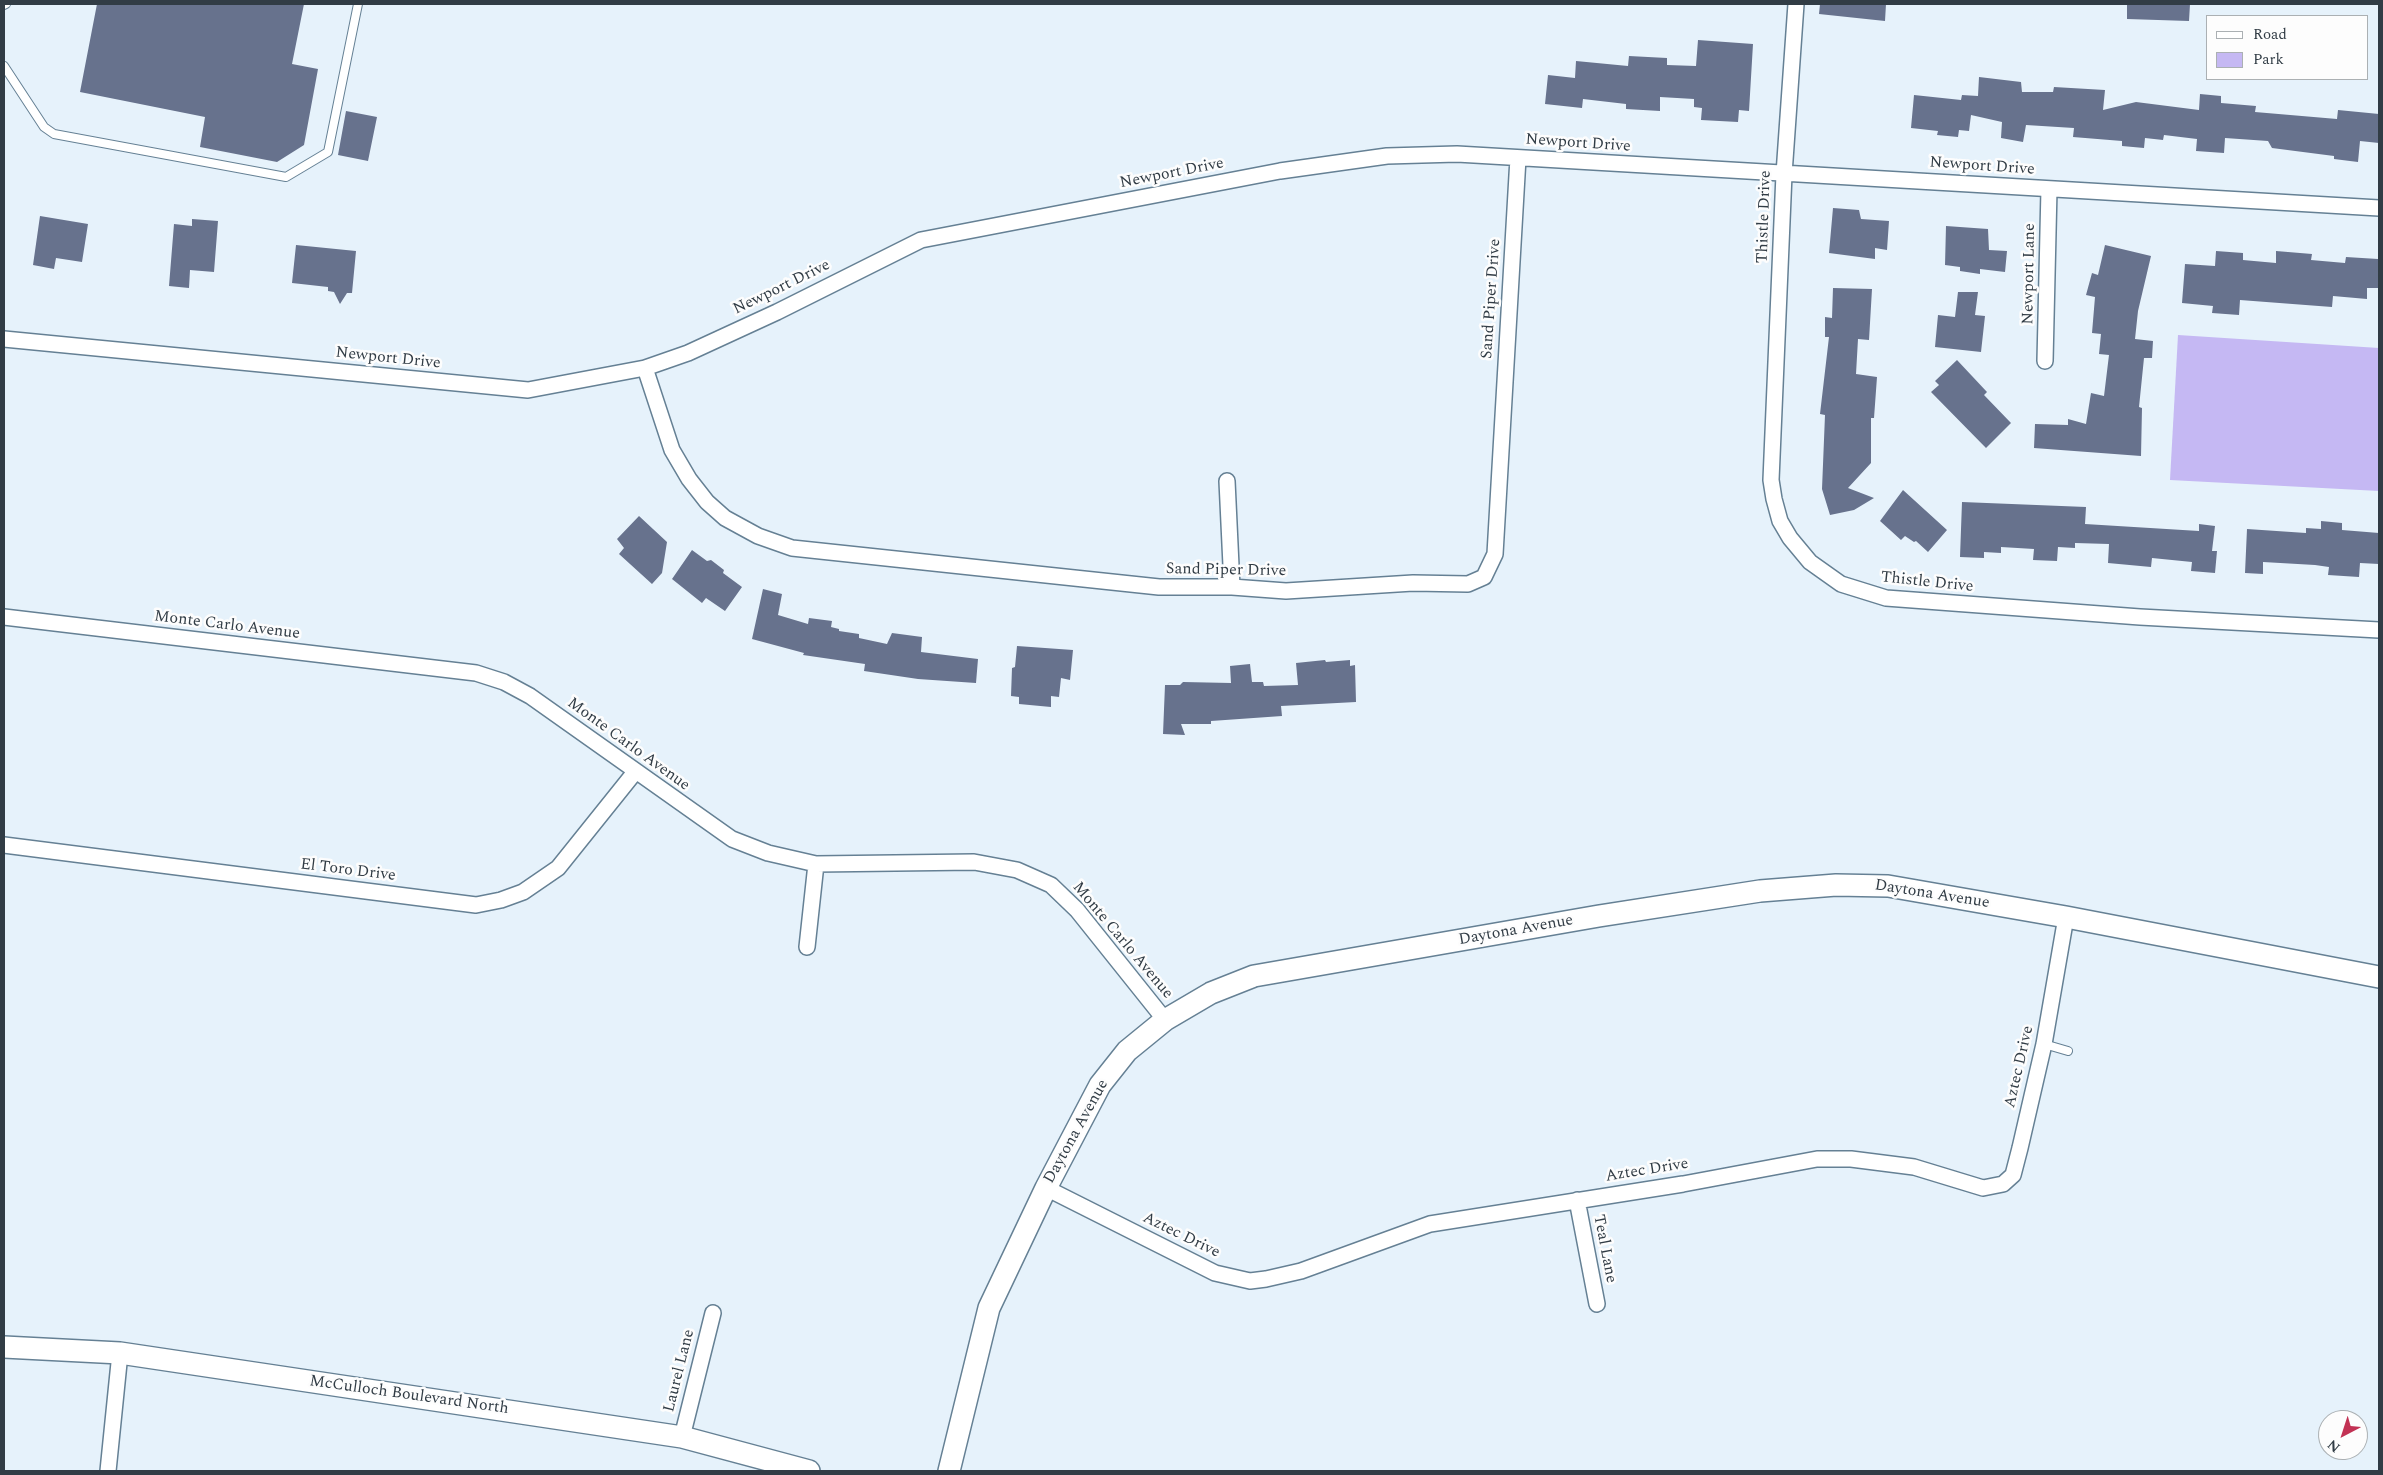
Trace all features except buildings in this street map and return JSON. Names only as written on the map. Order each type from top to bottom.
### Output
[{"type":"street","name":"Thistle Drive","points":[[1796,4],[1784,174],[1771,480],[1780,521],[1790,538],[1810,562],[1841,584],[1866,594],[1886,598],[2140,617],[2379,630]]},
{"type":"street","name":"Newport Drive","points":[[4,339],[528,390],[645,368],[688,353],[921,240],[1280,171],[1387,156],[1457,154],[2379,208]]},
{"type":"street","name":"Sand Piper Drive","points":[[645,368],[672,450],[689,480],[707,502],[725,518],[758,536],[792,548],[1074,580],[1159,587],[1232,587],[1286,591],[1413,583],[1468,584],[1484,577],[1495,554],[1518,158]]},
{"type":"street","name":"Newport Lane","points":[[2045,361],[2049,188]]},
{"type":"street","points":[[1227,481],[1232,587]]},
{"type":"street","name":"Monte Carlo Avenue","points":[[4,617],[476,673],[504,682],[530,696],[732,839],[768,852],[816,864],[974,862],[1017,870],[1051,885],[1077,910],[1165,1020]]},
{"type":"street","name":"El Toro Drive","points":[[4,846],[476,905],[501,900],[523,892],[558,868],[635,772]]},
{"type":"street","points":[[807,947],[816,864]]},
{"type":"street","name":"Daytona Avenue","points":[[949,1471],[989,1308],[1046,1188],[1100,1085],[1127,1051],[1165,1020],[1211,993],[1254,976],[1598,916],[1760,891],[1836,884],[1888,886],[2066,917],[2379,977]]},
{"type":"street","name":"Aztec Drive","points":[[1046,1188],[1215,1273],[1250,1281],[1301,1270],[1430,1224],[1683,1184],[1817,1159],[1851,1159],[1914,1167],[1983,1188],[2003,1184],[2013,1175],[2044,1044],[2066,917]]},
{"type":"street","name":"Teal Lane","points":[[1577,1200],[1597,1304]]},
{"type":"street","name":"Laurel Lane","points":[[682,1437],[713,1313]]},
{"type":"street","name":"McCulloch Boulevard North","points":[[4,1347],[120,1354],[682,1437],[809,1471]]},
{"type":"street","points":[[108,1471],[120,1354]]},
{"type":"lane","points":[[4,66],[44,127],[54,134],[286,177],[328,152],[358,4]]},
{"type":"lane","points":[[2044,1044],[2068,1051]]},
{"type":"green space","points":[[2178,335],[2379,348],[2379,491],[2170,480]]}]
